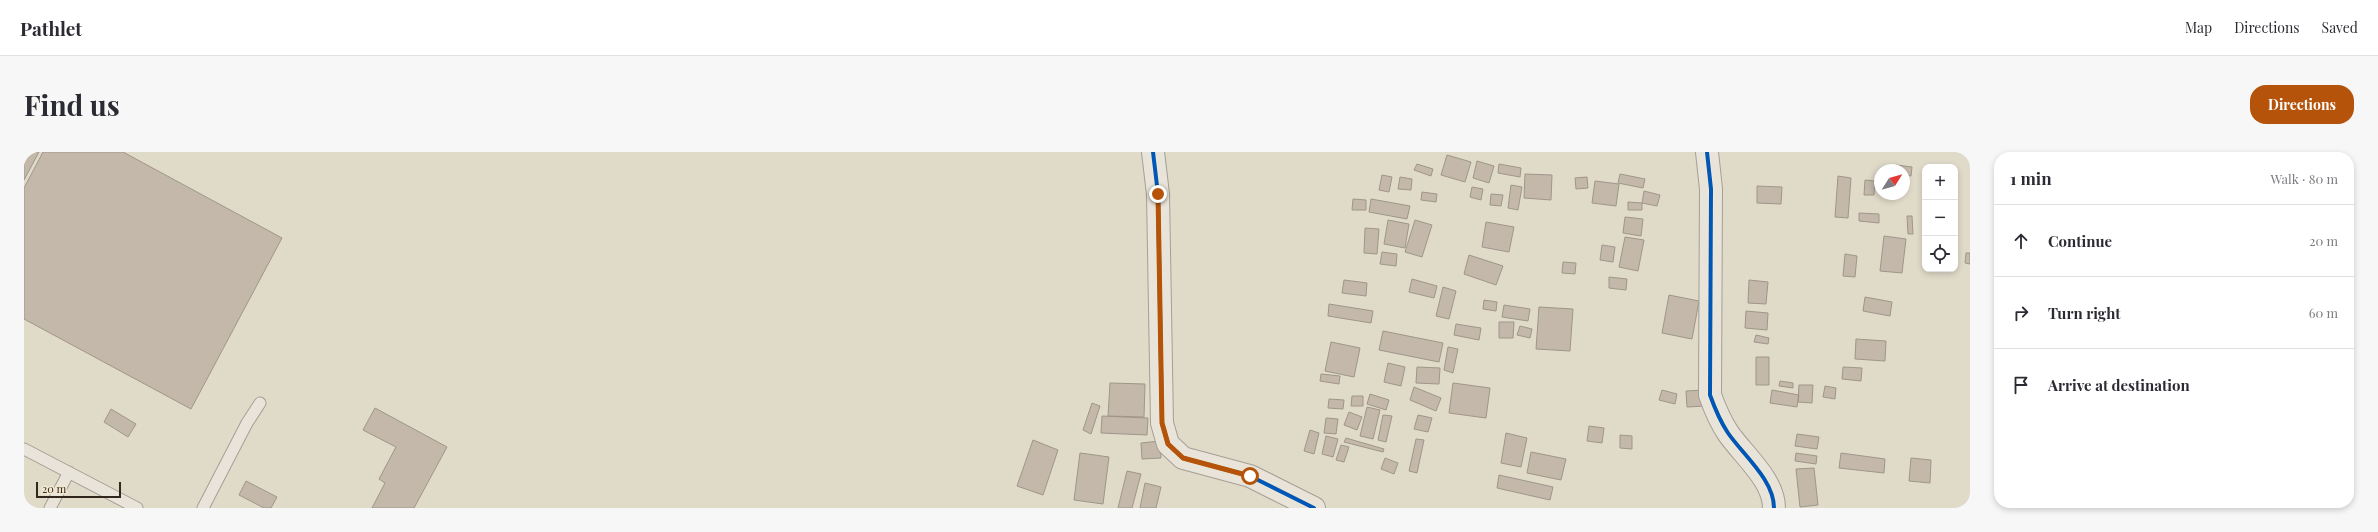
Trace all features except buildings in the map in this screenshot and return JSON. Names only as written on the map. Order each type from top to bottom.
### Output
[{"type":"street","points":[[1153,152],[1158,194],[1162,423],[1168,444],[1183,458],[1250,476],[1314,508]]},
{"type":"street","points":[[1707,152],[1711,189],[1710,395],[1718,416],[1728,434],[1764,480],[1774,500],[1774,508]]},
{"type":"lane","points":[[203,508],[247,423],[260,403]]},
{"type":"lane","points":[[24,449],[137,508]]},
{"type":"lane","points":[[50,508],[70,472]]},
{"type":"cycle path","points":[[1153,152],[1158,194],[1162,423],[1168,444],[1183,458],[1250,476],[1314,508]]},
{"type":"cycle path","points":[[1707,152],[1711,189],[1710,395],[1718,415],[1728,433],[1764,478],[1773,498],[1774,508]]},
{"type":"route","points":[[1158,194],[1162,423],[1168,444],[1183,458],[1250,476]]}]
